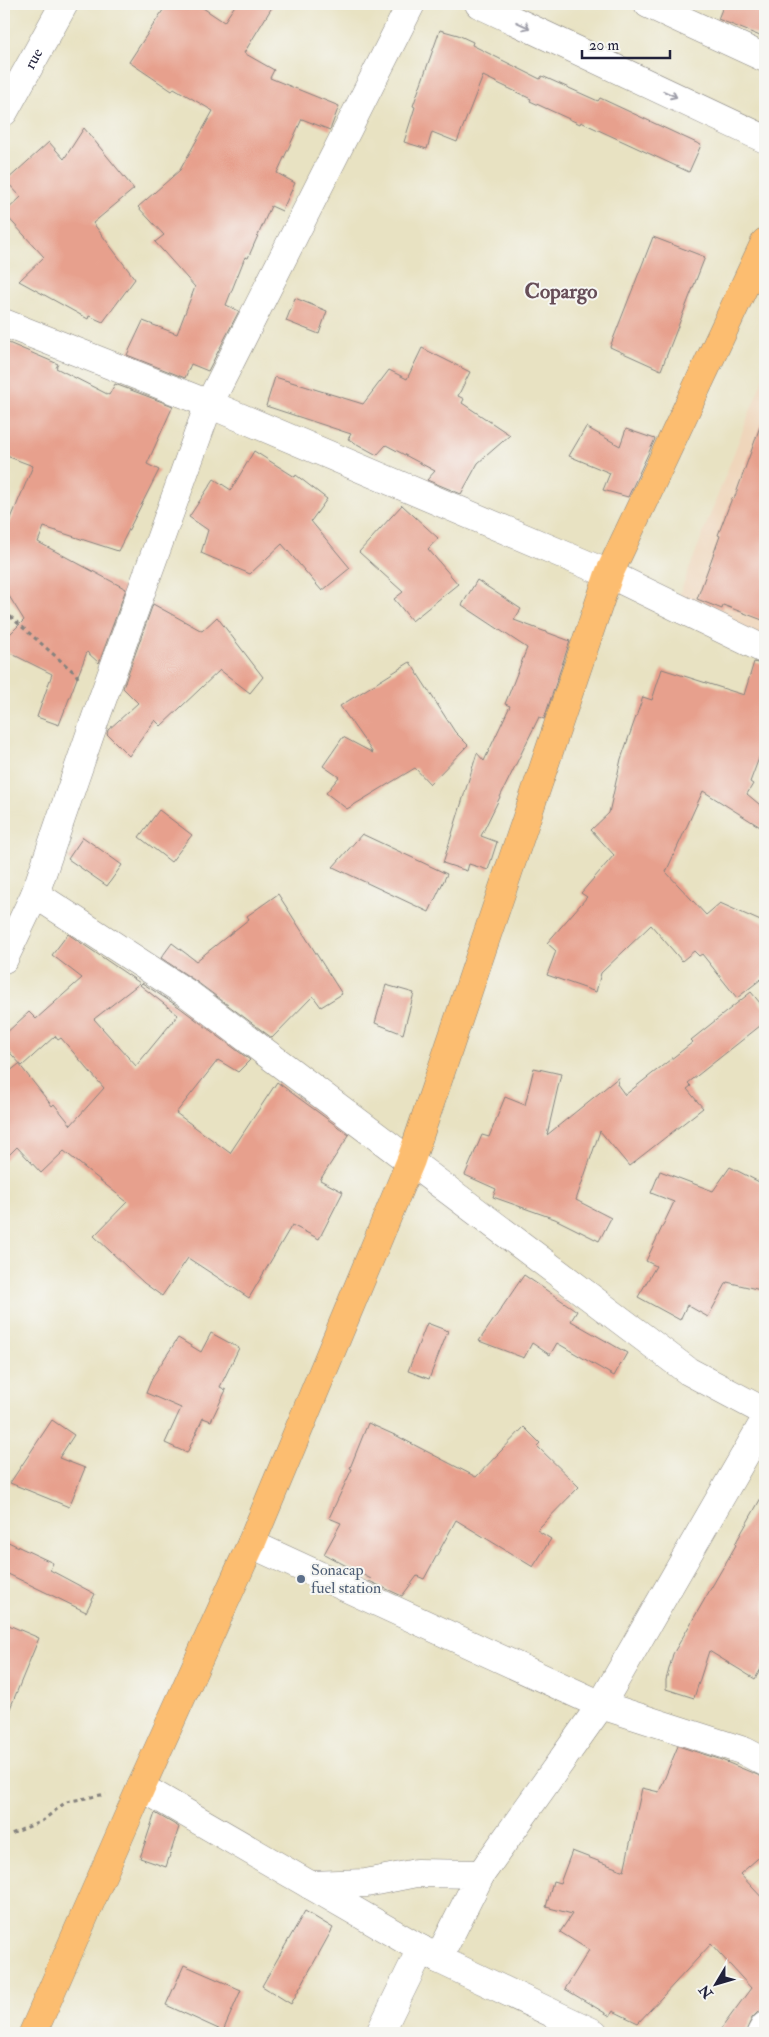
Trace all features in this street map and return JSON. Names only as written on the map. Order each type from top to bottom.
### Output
[{"type":"highway","points":[[34,2033],[141,1787],[251,1544],[411,1160],[609,574],[765,242]]},
{"type":"street","name":"rue","points":[[4,112],[64,4]]},
{"type":"street","points":[[4,959],[35,894],[96,717],[209,404],[411,4]]},
{"type":"street","points":[[479,4],[765,139]]},
{"type":"street","points":[[648,4],[765,58]]},
{"type":"street","points":[[4,323],[209,404],[609,574],[765,650]]},
{"type":"street","points":[[35,894],[188,994],[411,1160],[688,1371],[765,1412]]},
{"type":"street","points":[[380,2033],[481,1874],[601,1705],[765,1420]]},
{"type":"street","points":[[251,1544],[601,1705],[744,1751],[765,1762]]},
{"type":"street","points":[[141,1787],[429,1954],[594,2033]]},
{"type":"street","points":[[310,1885],[366,1883],[416,1873],[481,1874]]},
{"type":"street","points":[[762,2033],[765,2026]]},
{"type":"path","points":[[4,611],[76,674],[96,717]]},
{"type":"path","points":[[4,1835],[42,1821],[66,1802],[141,1787]]},
{"type":"shaded area","points":[[765,373],[765,641],[673,611]]},
{"type":"building","points":[[167,4],[197,4],[224,22],[236,4],[274,4],[244,53],[274,70],[270,78],[339,106],[330,130],[302,119],[277,173],[295,183],[282,211],[271,206],[248,258],[245,257],[226,305],[239,311],[208,371],[191,364],[185,378],[127,355],[143,321],[177,334],[195,287],[155,242],[164,235],[138,207],[180,170],[213,111],[174,88],[172,91],[129,62]]},
{"type":"building","points":[[724,4],[752,4],[765,8],[765,38],[718,19]]},
{"type":"building","points":[[440,30],[473,42],[472,45],[540,79],[542,76],[598,101],[600,98],[701,145],[689,172],[581,122],[580,124],[530,101],[531,99],[483,76],[457,142],[432,132],[427,149],[404,142],[415,107],[413,106]]},
{"type":"building","points":[[84,128],[134,189],[93,223],[135,279],[103,322],[89,316],[88,319],[19,281],[44,257],[4,213],[21,197],[6,181],[49,142],[64,159]]},
{"type":"building","points":[[653,237],[705,257],[661,370],[610,347]]},
{"type":"building","points":[[295,298],[327,311],[319,334],[286,321]]},
{"type":"building","points":[[4,341],[58,364],[56,368],[109,395],[115,384],[173,406],[147,464],[159,470],[118,551],[44,527],[38,542],[126,589],[99,663],[87,652],[59,725],[37,717],[52,674],[4,650],[4,640],[24,620],[4,588],[4,535],[33,466],[4,455]]},
{"type":"building","points":[[422,348],[470,372],[458,396],[464,399],[462,403],[510,435],[478,463],[461,494],[427,480],[435,471],[386,445],[377,455],[348,439],[351,434],[266,406],[275,377],[363,404],[389,370],[407,379]]},
{"type":"building","points":[[762,421],[765,421],[765,621],[723,605],[722,609],[697,599],[720,536],[718,535],[732,498],[734,499]]},
{"type":"building","points":[[586,427],[620,446],[626,429],[655,439],[628,497],[603,490],[610,473],[569,456]]},
{"type":"building","points":[[254,451],[295,477],[296,475],[327,499],[311,521],[350,568],[322,591],[282,544],[250,574],[201,553],[208,530],[189,517],[214,479],[231,490]]},
{"type":"building","points":[[402,505],[438,538],[428,549],[458,584],[412,621],[394,599],[403,592],[359,552]]},
{"type":"building","points":[[477,580],[521,609],[514,620],[570,641],[544,719],[539,717],[481,836],[497,842],[488,870],[469,864],[467,871],[443,863],[477,753],[484,761],[510,706],[505,704],[527,648],[462,605]]},
{"type":"building","points":[[153,604],[202,631],[217,617],[263,677],[250,693],[220,670],[161,726],[155,720],[129,756],[107,734],[108,730],[138,703],[123,688]]},
{"type":"building","points":[[410,662],[455,732],[468,745],[430,784],[415,768],[347,809],[326,793],[339,777],[323,766],[343,737],[373,753],[340,706]]},
{"type":"building","points":[[754,662],[765,665],[765,742],[750,782],[753,784],[747,794],[765,809],[765,830],[703,791],[666,872],[706,915],[720,903],[765,923],[765,976],[737,998],[702,954],[699,956],[694,951],[682,961],[651,925],[601,973],[596,992],[547,975],[556,951],[547,943],[587,897],[581,893],[614,855],[591,830],[609,813],[621,759],[643,697],[652,700],[662,669],[744,695]]},
{"type":"building","points":[[159,810],[192,835],[171,862],[139,837]]},
{"type":"building","points":[[362,834],[447,874],[429,912],[333,867]]},
{"type":"building","points":[[83,837],[122,865],[107,886],[68,859]]},
{"type":"building","points":[[278,894],[342,994],[321,1007],[313,996],[272,1038],[197,982],[161,958],[172,943],[196,961],[249,919],[247,916]]},
{"type":"building","points":[[68,934],[140,983],[94,1019],[136,1066],[178,1015],[140,985],[142,983],[179,1007],[250,1060],[238,1072],[218,1060],[176,1113],[230,1153],[277,1082],[349,1135],[320,1180],[343,1192],[319,1239],[292,1225],[249,1298],[188,1258],[162,1296],[144,1283],[94,1236],[127,1202],[64,1151],[41,1173],[17,1147],[4,1160],[4,1076],[19,1064],[52,1106],[54,1104],[71,1125],[104,1088],[61,1038],[58,1040],[55,1036],[22,1066],[4,1046],[4,1035],[29,1012],[36,1019],[82,978],[52,955]]},
{"type":"building","points":[[386,985],[414,993],[403,1034],[375,1023]]},
{"type":"building","points":[[751,992],[765,1009],[765,1022],[688,1083],[691,1086],[687,1089],[703,1108],[629,1166],[600,1131],[576,1200],[611,1218],[599,1241],[555,1219],[493,1197],[496,1189],[465,1175],[482,1135],[489,1137],[505,1097],[525,1105],[534,1068],[561,1074],[547,1135],[619,1077],[617,1084],[625,1095],[693,1042],[691,1040]]},
{"type":"building","points":[[730,1167],[765,1185],[765,1291],[727,1282],[708,1317],[687,1305],[680,1320],[638,1297],[656,1266],[646,1261],[674,1202],[651,1193],[660,1171],[713,1191]]},
{"type":"building","points":[[524,1275],[577,1311],[571,1321],[627,1353],[614,1376],[557,1343],[550,1355],[532,1343],[524,1358],[479,1341]]},
{"type":"building","points":[[427,1323],[448,1331],[429,1379],[408,1371]]},
{"type":"building","points":[[211,1333],[239,1348],[220,1387],[226,1390],[211,1421],[203,1418],[187,1453],[165,1443],[181,1408],[146,1393],[153,1376],[178,1338],[201,1352]]},
{"type":"building","points":[[52,1420],[74,1435],[59,1458],[85,1468],[69,1507],[10,1483]]},
{"type":"building","points":[[368,1423],[476,1477],[524,1427],[540,1443],[537,1446],[579,1487],[537,1530],[551,1539],[533,1567],[456,1520],[424,1579],[417,1576],[402,1596],[369,1581],[371,1579],[324,1554],[341,1523],[329,1518],[352,1469],[350,1468]]},
{"type":"building","points":[[765,1491],[765,1662],[755,1679],[709,1651],[694,1698],[666,1689],[666,1680],[673,1654]]},
{"type":"building","points":[[4,1540],[53,1563],[50,1570],[95,1594],[86,1612],[4,1572]]},
{"type":"building","points":[[4,1623],[39,1638],[4,1723]]},
{"type":"building","points":[[678,1746],[719,1759],[765,1778],[765,1852],[740,1874],[765,1901],[765,2010],[758,2012],[752,2018],[745,2033],[718,2033],[751,1988],[711,1944],[638,2023],[613,2011],[610,2016],[565,1989],[589,1950],[560,1932],[572,1914],[546,1907],[553,1881],[560,1883],[572,1851],[624,1871],[642,1788],[659,1792]]},
{"type":"building","points":[[155,1813],[179,1827],[166,1867],[140,1858]]},
{"type":"building","points":[[305,1911],[333,1928],[291,2004],[262,1986]]},
{"type":"building","points":[[184,1965],[241,1990],[223,2031],[166,2005]]},
{"type":"place","name":"Sonacap fuel station","points":[[301,1579]]},
{"type":"district","name":"Copargo","points":[[561,291]]}]
